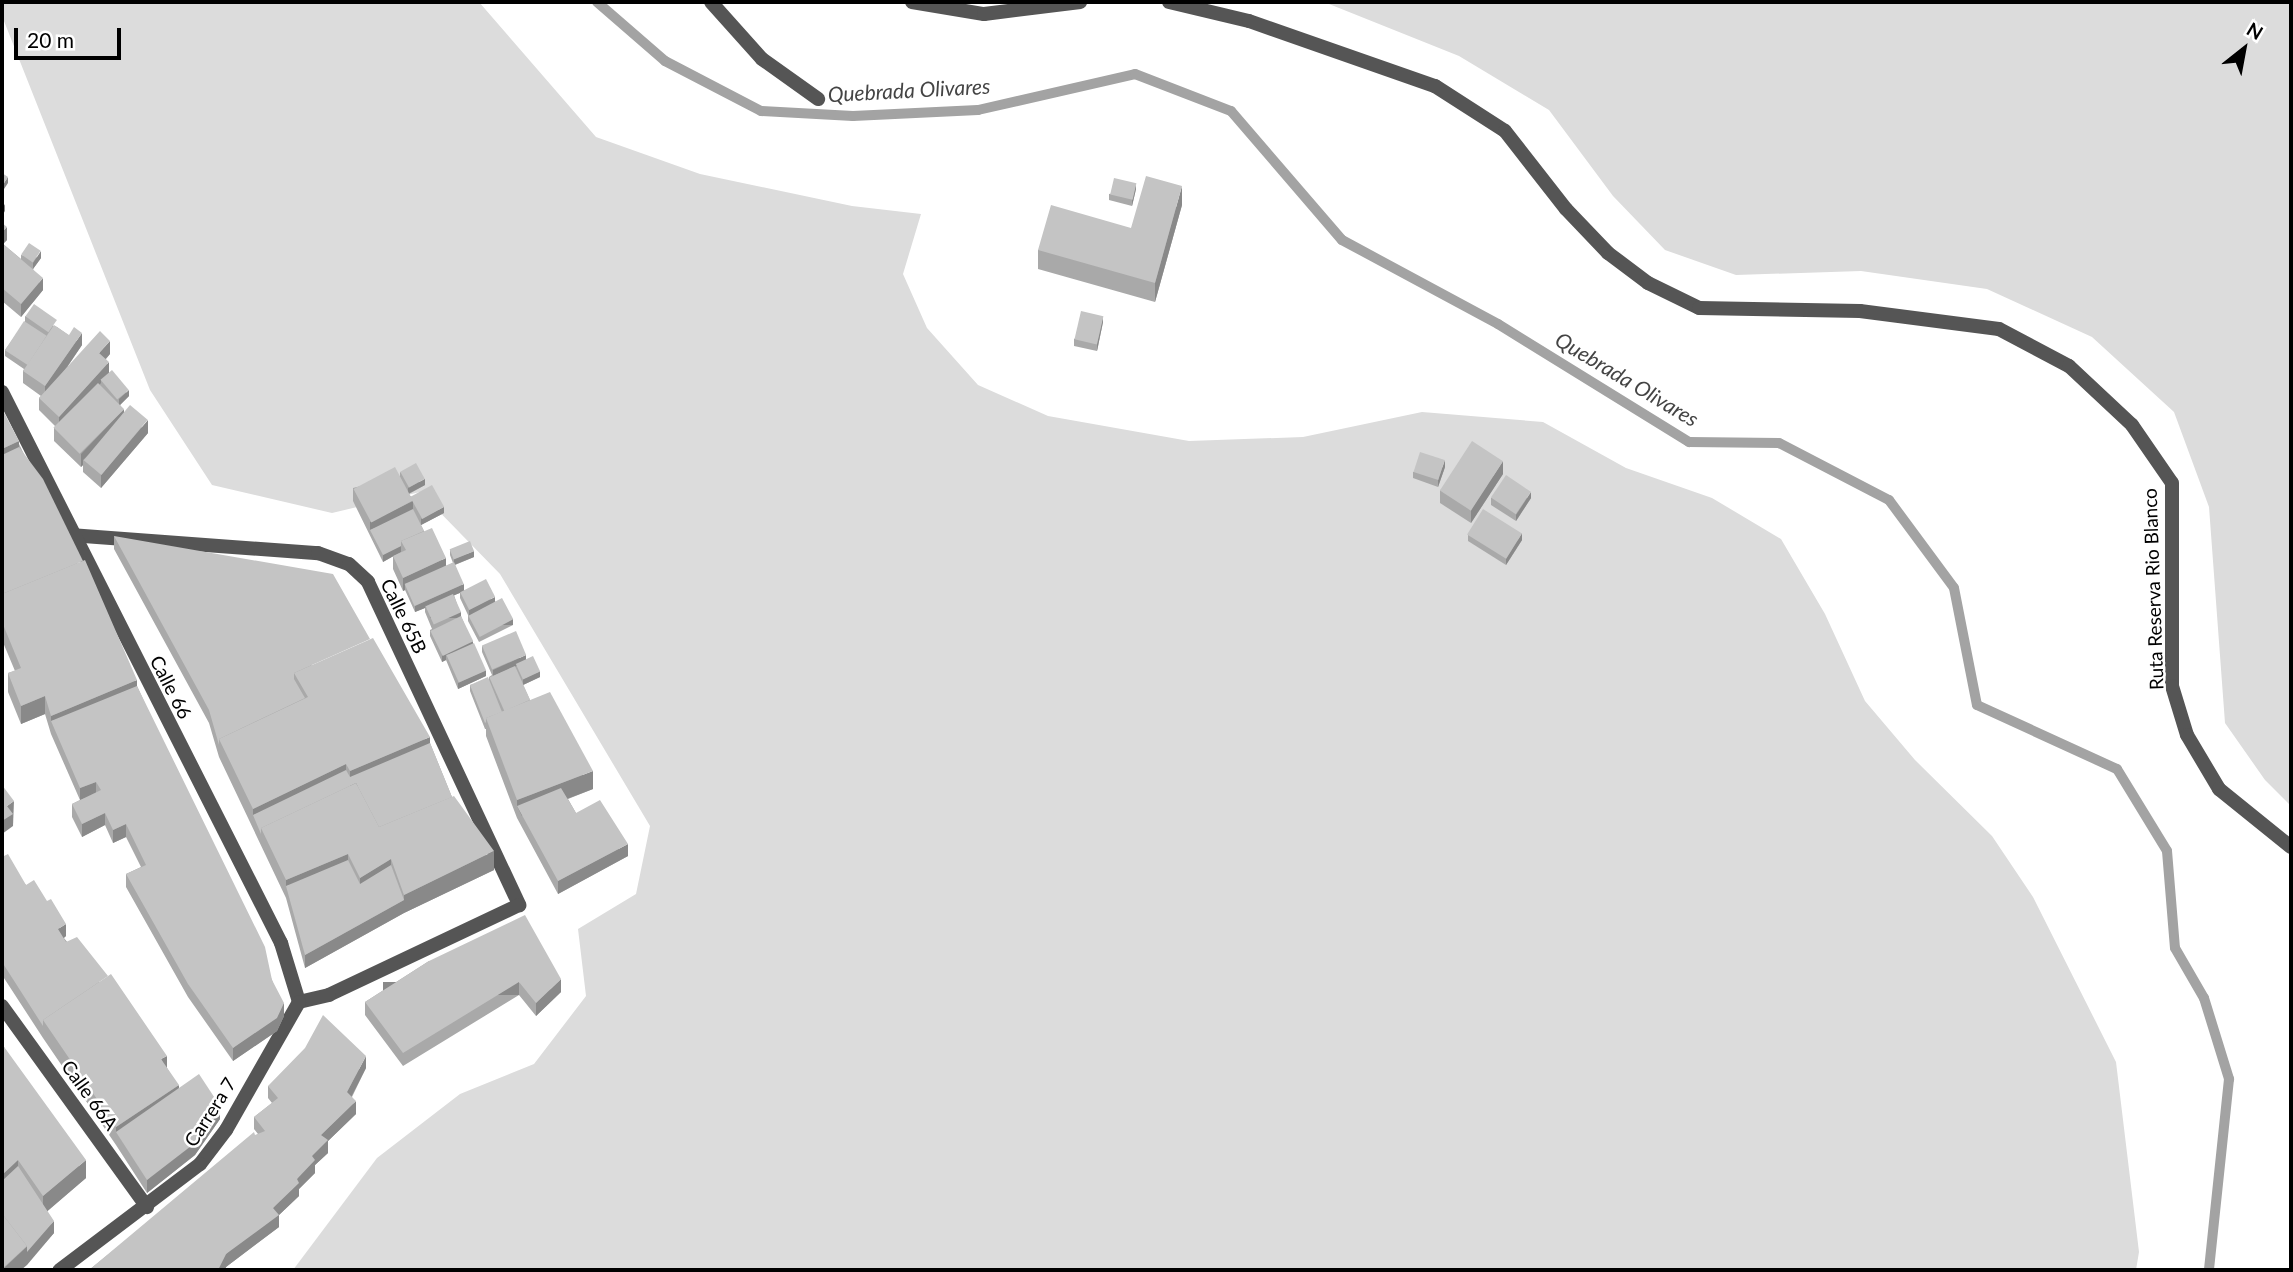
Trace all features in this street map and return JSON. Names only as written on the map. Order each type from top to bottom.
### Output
[{"type":"street","points":[[711,2],[762,59],[818,99]]},
{"type":"street","points":[[912,2],[984,14],[1080,2]]},
{"type":"street","name":"Ruta Reserva Rio Blanco","points":[[1170,2],[1249,21],[1435,86],[1504,131],[1566,209],[1608,253],[1648,283],[1699,308],[1860,311],[1999,329],[2069,366],[2132,425],[2172,483],[2172,686],[2187,734],[2219,789],[2291,847]]},
{"type":"street","name":"Calle 66","points":[[2,392],[70,535],[281,943],[299,1002]]},
{"type":"street","name":"Calle 65B","points":[[70,535],[318,553],[349,564],[368,582],[519,905],[329,995],[299,1002]]},
{"type":"street","name":"Carrera 7","points":[[60,1270],[147,1207],[200,1164],[226,1130],[299,1002]]},
{"type":"street","name":"Calle 66A","points":[[2,1006],[147,1207]]},
{"type":"shaded area","points":[[2,2],[479,2],[596,137],[700,174],[852,206],[921,214],[903,274],[927,328],[978,385],[1048,416],[1189,441],[1303,437],[1422,412],[1543,422],[1626,468],[1712,498],[1781,539],[1825,614],[1865,701],[1915,760],[1992,836],[2033,897],[2116,1062],[2139,1252],[2136,1270],[293,1270],[377,1158],[460,1094],[534,1064],[586,996],[578,929],[636,894],[650,826],[500,574],[420,492],[332,513],[212,485],[150,390],[2,16]]},
{"type":"shaded area","points":[[1324,2],[2291,2],[2291,806],[2265,780],[2225,723],[2209,507],[2174,412],[2092,337],[1987,289],[1861,271],[1736,275],[1665,250],[1613,196],[1549,110],[1459,56]]},
{"type":"building","points":[[2,173],[8,177],[2,186]]},
{"type":"building","points":[[1146,176],[1182,186],[1155,283],[1038,250],[1051,205],[1131,228]]},
{"type":"building","points":[[1114,178],[1136,183],[1133,200],[1110,195]]},
{"type":"building","points":[[2,243],[43,278],[21,304],[2,288]]},
{"type":"building","points":[[29,243],[41,251],[33,262],[21,255]]},
{"type":"building","points":[[34,304],[57,320],[48,332],[25,316]]},
{"type":"building","points":[[1081,311],[1103,316],[1097,344],[1074,339]]},
{"type":"building","points":[[24,321],[47,336],[28,365],[5,350]]},
{"type":"building","points":[[54,325],[69,335],[74,327],[82,333],[45,386],[23,371]]},
{"type":"building","points":[[100,331],[110,341],[99,353],[109,362],[59,417],[39,398]]},
{"type":"building","points":[[112,370],[129,390],[117,400],[101,380]]},
{"type":"building","points":[[98,383],[124,409],[80,454],[53,428]]},
{"type":"building","points":[[130,405],[148,420],[101,475],[84,460]]},
{"type":"building","points":[[2,409],[19,441],[2,449]]},
{"type":"building","points":[[1472,441],[1503,461],[1471,511],[1440,490]]},
{"type":"building","points":[[19,447],[43,479],[83,561],[2,594],[2,455]]},
{"type":"building","points":[[1420,452],[1445,460],[1438,480],[1414,472]]},
{"type":"building","points":[[416,463],[425,479],[409,487],[400,472]]},
{"type":"building","points":[[395,467],[413,501],[371,523],[354,489]]},
{"type":"building","points":[[1506,475],[1531,492],[1516,514],[1491,497]]},
{"type":"building","points":[[432,485],[444,507],[422,519],[410,497]]},
{"type":"building","points":[[413,509],[424,531],[401,541],[401,546],[383,555],[370,530]]},
{"type":"building","points":[[1483,509],[1522,533],[1506,559],[1467,534]]},
{"type":"building","points":[[432,528],[446,558],[403,578],[393,556],[406,550],[401,541]]},
{"type":"building","points":[[114,536],[333,574],[370,639],[294,673],[294,679],[305,698],[219,739],[219,745],[209,710]]},
{"type":"building","points":[[470,541],[474,551],[454,559],[450,549]]},
{"type":"building","points":[[85,560],[137,680],[51,716],[45,696],[21,706],[8,673],[21,668],[2,622],[2,594]]},
{"type":"building","points":[[454,562],[464,584],[414,606],[405,584]]},
{"type":"building","points":[[486,579],[495,597],[469,610],[460,592]]},
{"type":"building","points":[[453,594],[461,612],[434,624],[426,606]]},
{"type":"building","points":[[502,598],[513,619],[480,637],[468,616]]},
{"type":"building","points":[[461,616],[473,641],[443,656],[430,631]]},
{"type":"building","points":[[516,631],[526,655],[492,669],[482,645]]},
{"type":"building","points":[[373,638],[430,737],[350,771],[346,764],[253,809],[219,739],[308,697],[294,673]]},
{"type":"building","points":[[474,643],[486,670],[459,683],[447,655]]},
{"type":"building","points":[[533,656],[540,671],[523,679],[516,664]]},
{"type":"building","points":[[515,666],[530,700],[504,711],[489,677]]},
{"type":"building","points":[[488,677],[502,712],[486,718],[485,723],[470,685]]},
{"type":"building","points":[[137,686],[265,947],[272,980],[284,1003],[277,1018],[233,1048],[188,984],[126,874],[146,865],[126,824],[113,830],[105,813],[82,824],[72,804],[101,790],[96,782],[80,788],[51,721]]},
{"type":"building","points":[[550,692],[593,771],[517,800],[486,718]]},
{"type":"building","points":[[430,743],[452,797],[379,827],[356,783],[261,828],[261,834],[253,815],[346,770],[350,777]]},
{"type":"building","points":[[356,783],[379,827],[454,796],[494,851],[404,895],[391,859],[360,878],[348,854],[286,880],[261,828]]},
{"type":"building","points":[[2,785],[14,801],[7,806],[13,814],[2,821]]},
{"type":"building","points":[[561,788],[576,813],[600,800],[628,844],[558,881],[517,806]]},
{"type":"building","points":[[8,854],[26,885],[34,880],[47,901],[51,899],[66,924],[58,929],[66,942],[77,937],[108,976],[43,1020],[43,1026],[2,962],[2,857]]},
{"type":"building","points":[[348,860],[360,884],[391,865],[404,900],[305,955],[286,886]]},
{"type":"building","points":[[525,915],[561,979],[536,1003],[519,982],[403,1053],[365,1002],[429,961]]},
{"type":"building","points":[[111,974],[167,1056],[161,1059],[179,1085],[116,1127],[43,1020]]},
{"type":"building","points":[[323,1015],[366,1056],[347,1092],[356,1101],[321,1135],[328,1140],[312,1156],[315,1160],[297,1179],[299,1183],[273,1208],[279,1215],[226,1254],[218,1270],[89,1270],[254,1132],[255,1135],[265,1131],[254,1117],[278,1098],[268,1086],[305,1048]]},
{"type":"building","points":[[2,1044],[86,1160],[43,1196],[18,1160],[2,1175]]},
{"type":"building","points":[[199,1074],[220,1106],[195,1143],[147,1180],[116,1132]]},
{"type":"building","points":[[18,1166],[54,1221],[27,1252],[27,1246],[3,1215],[2,1217],[2,1181]]},
{"type":"building","points":[[3,1215],[27,1246],[2,1269],[2,1217]]},
{"type":"waterway","name":"Quebrada Olivares","points":[[597,2],[665,61],[761,111],[853,116],[978,110],[1135,74],[1231,111],[1342,240],[1498,324],[1689,442],[1779,443],[1889,500],[1954,588],[1977,705],[2117,769],[2167,851],[2175,948],[2204,998],[2229,1079],[2209,1270]]}]
